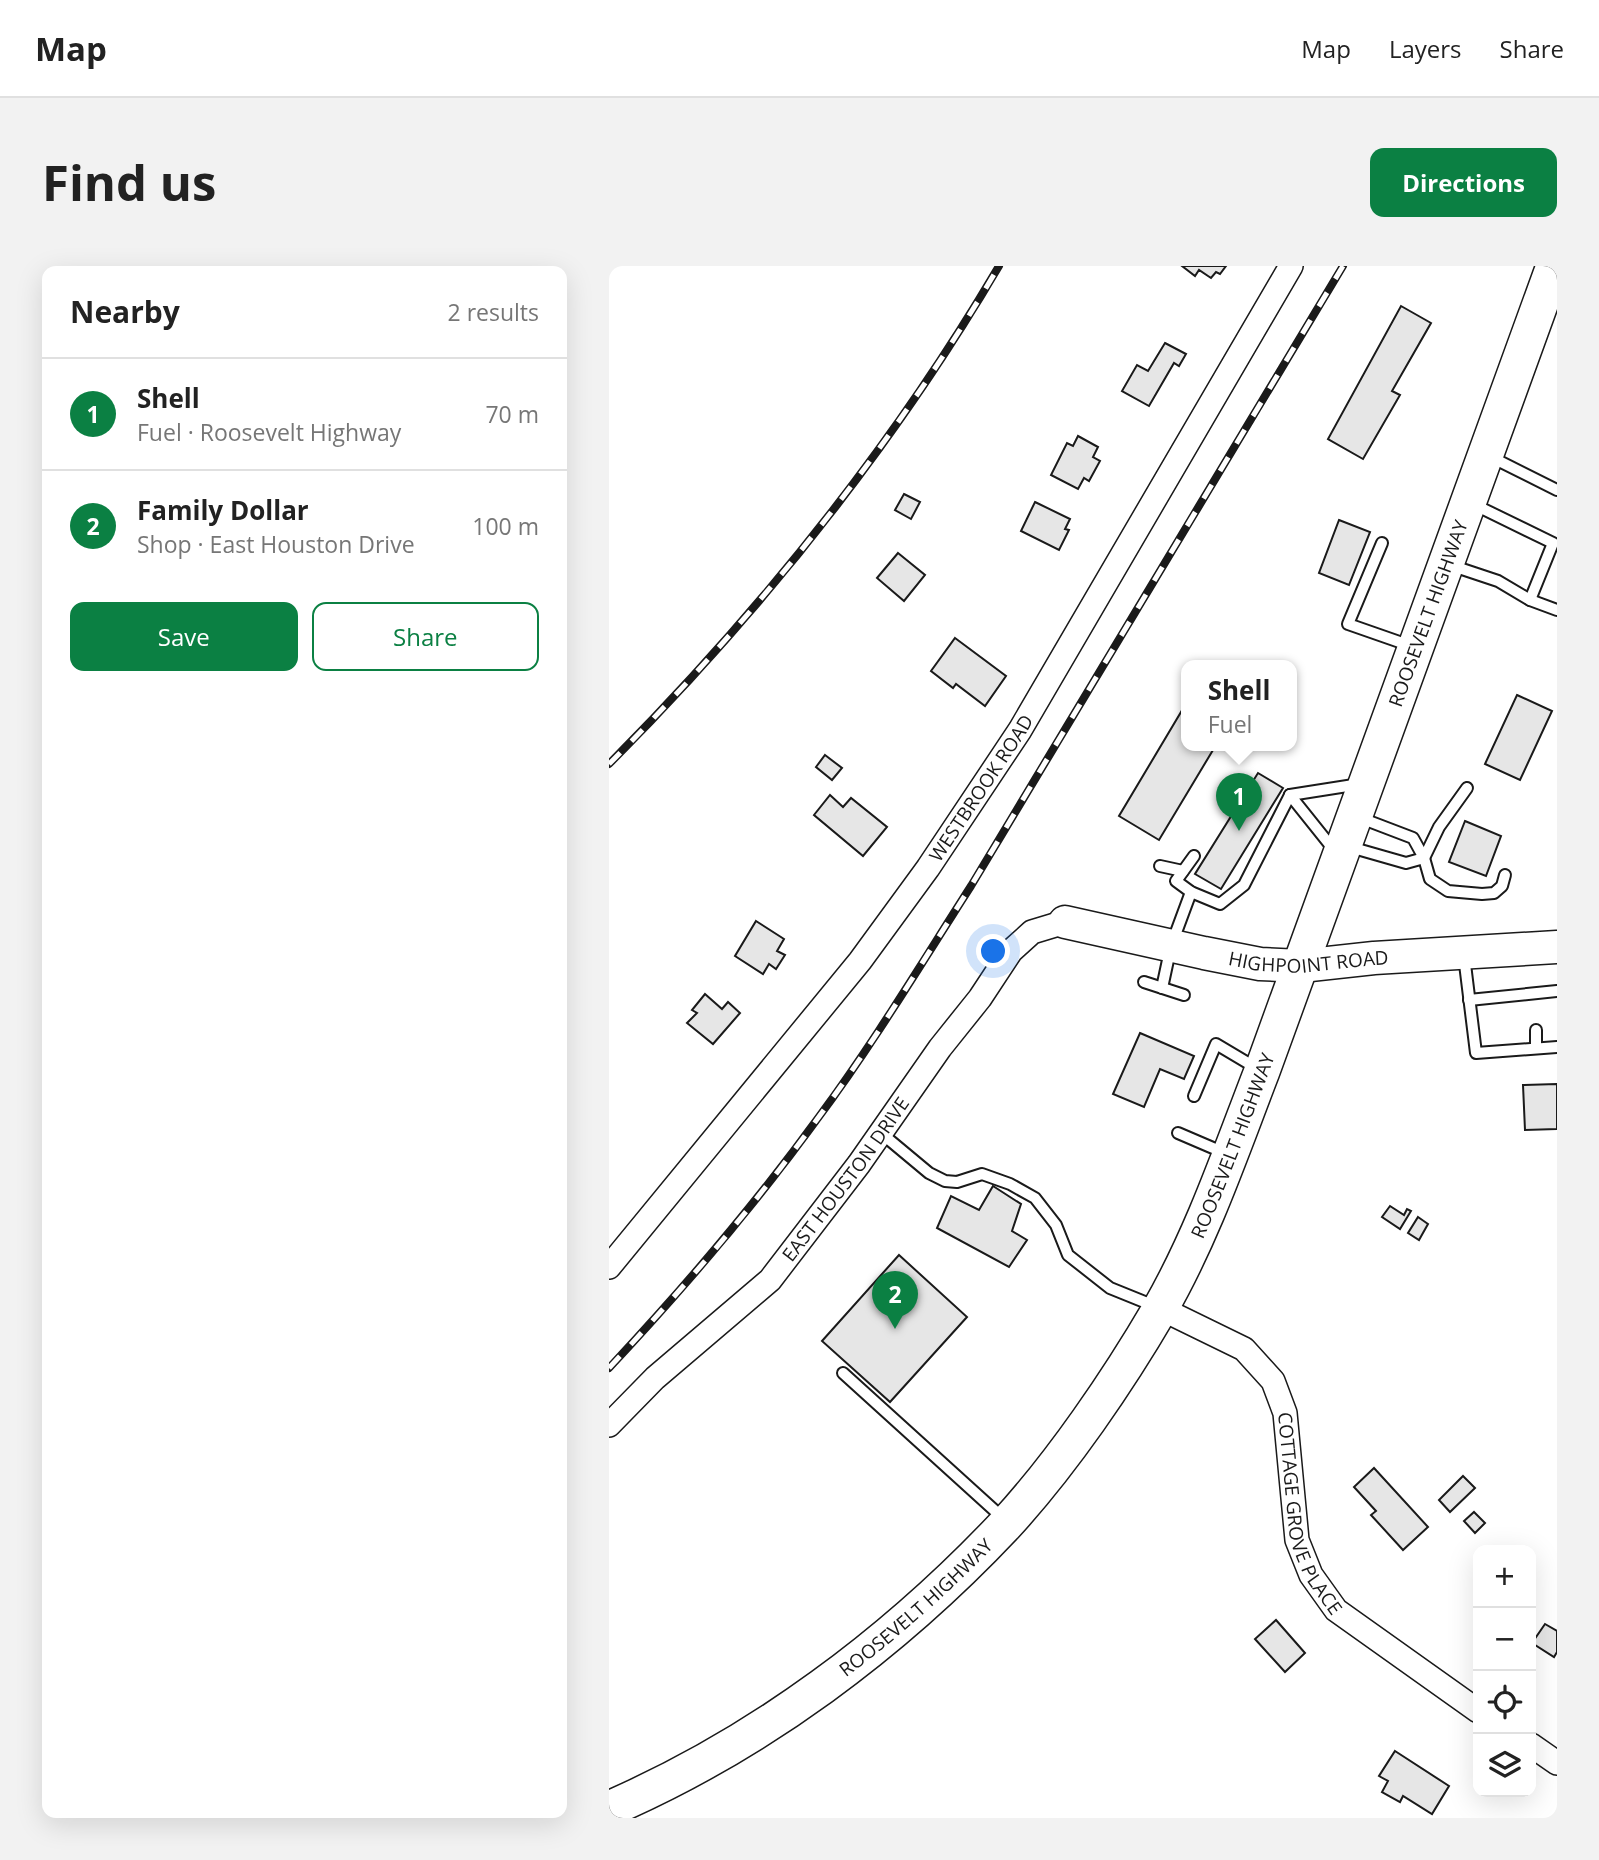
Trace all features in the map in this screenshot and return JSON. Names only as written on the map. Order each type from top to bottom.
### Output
[{"type":"main road","name":"ROOSEVELT HIGHWAY","points":[[609,1809],[707,1761],[796,1705],[937,1594],[1007,1522],[1091,1416],[1160,1308],[1194,1240],[1262,1071],[1554,266]]},
{"type":"street","name":"WESTBROOK ROAD","points":[[616,1255],[860,961],[928,868],[1020,730],[1291,266]]},
{"type":"street","name":"HIGHPOINT ROAD","points":[[1065,922],[1260,964],[1301,966],[1374,958],[1557,947]]},
{"type":"street","name":"EAST HOUSTON DRIVE","points":[[609,1425],[655,1378],[770,1280],[881,1133],[940,1048],[980,998],[1011,951],[1032,932],[1065,922]]},
{"type":"street","name":"COTTAGE GROVE PLACE","points":[[1160,1308],[1244,1349],[1273,1381],[1285,1413],[1297,1540],[1311,1575],[1336,1610],[1473,1707]]},
{"type":"street","points":[[1536,1748],[1557,1763]]},
{"type":"lane","points":[[1486,455],[1557,490]]},
{"type":"lane","points":[[1468,501],[1553,542],[1530,600]]},
{"type":"lane","points":[[1382,543],[1348,624],[1416,648]]},
{"type":"lane","points":[[1446,564],[1497,581],[1530,600],[1557,610]]},
{"type":"lane","points":[[1290,795],[1368,783]]},
{"type":"lane","points":[[1425,858],[1439,827],[1467,788]]},
{"type":"lane","points":[[1290,795],[1347,840],[1406,863],[1425,858]]},
{"type":"lane","points":[[1194,856],[1176,881],[1191,892],[1220,904],[1244,885],[1290,795]]},
{"type":"lane","points":[[1347,840],[1413,838],[1425,858],[1430,879],[1448,891],[1494,893],[1502,886],[1505,875]]},
{"type":"lane","points":[[1160,866],[1183,871]]},
{"type":"lane","points":[[1162,988],[1171,946],[1191,892]]},
{"type":"lane","points":[[1463,952],[1476,1053],[1557,1047]]},
{"type":"lane","points":[[1144,982],[1184,995]]},
{"type":"lane","points":[[1469,1000],[1536,997],[1557,991]]},
{"type":"lane","points":[[1536,1030],[1536,1048]]},
{"type":"lane","points":[[1194,1096],[1216,1044],[1262,1071]]},
{"type":"lane","points":[[881,1133],[929,1172],[945,1181],[957,1182],[982,1174],[1010,1184],[1035,1198],[1056,1225],[1068,1255],[1109,1289],[1160,1308]]},
{"type":"lane","points":[[1178,1133],[1230,1155]]},
{"type":"lane","points":[[843,1373],[1007,1522]]},
{"type":"building","points":[[1182,266],[1226,266],[1220,274],[1216,272],[1211,278],[1199,270],[1195,276]]},
{"type":"building","points":[[1401,306],[1431,323],[1392,391],[1400,395],[1363,459],[1328,439]]},
{"type":"building","points":[[1165,343],[1186,354],[1179,366],[1174,363],[1149,406],[1122,391],[1137,365],[1148,371]]},
{"type":"building","points":[[1078,436],[1098,447],[1093,457],[1100,461],[1089,481],[1084,478],[1078,489],[1051,475],[1067,443],[1073,446]]},
{"type":"building","points":[[904,494],[920,502],[911,519],[895,510]]},
{"type":"building","points":[[1035,502],[1070,519],[1065,529],[1069,530],[1059,550],[1021,531]]},
{"type":"building","points":[[1339,520],[1370,532],[1349,585],[1319,573]]},
{"type":"building","points":[[898,553],[925,575],[904,601],[877,578]]},
{"type":"building","points":[[955,638],[1006,676],[985,706],[956,684],[953,688],[931,671]]},
{"type":"building","points":[[1517,695],[1552,711],[1520,780],[1485,764]]},
{"type":"building","points":[[1181,712],[1181,751],[1212,751],[1159,840],[1119,816]]},
{"type":"building","points":[[825,755],[842,768],[832,780],[816,767]]},
{"type":"building","points":[[1258,773],[1283,788],[1221,889],[1195,874]]},
{"type":"building","points":[[830,795],[843,807],[851,798],[887,827],[863,856],[814,815]]},
{"type":"building","points":[[1465,821],[1501,836],[1486,876],[1449,862]]},
{"type":"building","points":[[756,921],[784,939],[777,951],[785,955],[776,969],[769,964],[763,974],[735,956]]},
{"type":"building","points":[[705,994],[722,1009],[728,1002],[740,1013],[713,1044],[687,1023],[697,1013],[692,1010]]},
{"type":"building","points":[[1140,1033],[1194,1056],[1184,1079],[1160,1069],[1144,1107],[1113,1094]]},
{"type":"building","points":[[1557,1084],[1557,1129],[1525,1130],[1523,1085]]},
{"type":"building","points":[[993,1186],[1021,1204],[1012,1231],[1027,1240],[1009,1267],[937,1228],[951,1196],[979,1210]]},
{"type":"building","points":[[1390,1206],[1404,1215],[1407,1209],[1411,1211],[1400,1229],[1382,1217]]},
{"type":"building","points":[[1418,1217],[1428,1224],[1419,1240],[1408,1233]]},
{"type":"building","points":[[899,1255],[967,1317],[890,1402],[822,1341]]},
{"type":"building","points":[[1374,1468],[1428,1527],[1403,1550],[1371,1515],[1376,1511],[1354,1487]]},
{"type":"building","points":[[1463,1476],[1475,1488],[1450,1512],[1439,1500]]},
{"type":"building","points":[[1474,1512],[1485,1523],[1475,1533],[1464,1521]]},
{"type":"building","points":[[1276,1620],[1305,1653],[1285,1672],[1255,1639]]},
{"type":"building","points":[[1545,1624],[1557,1631],[1557,1652],[1554,1657],[1536,1646],[1536,1637]]},
{"type":"building","points":[[1395,1751],[1449,1786],[1432,1814],[1403,1796],[1400,1802],[1382,1792],[1388,1781],[1379,1776]]},
{"type":"railway","points":[[609,764],[717,649],[819,527],[914,400],[999,266]]},
{"type":"railway","points":[[609,1368],[743,1215],[794,1151],[877,1033],[971,886],[1343,266]]},
{"type":"place","name":"Shell","points":[[1239,831]]},
{"type":"place","name":"Family Dollar","points":[[895,1329]]}]
